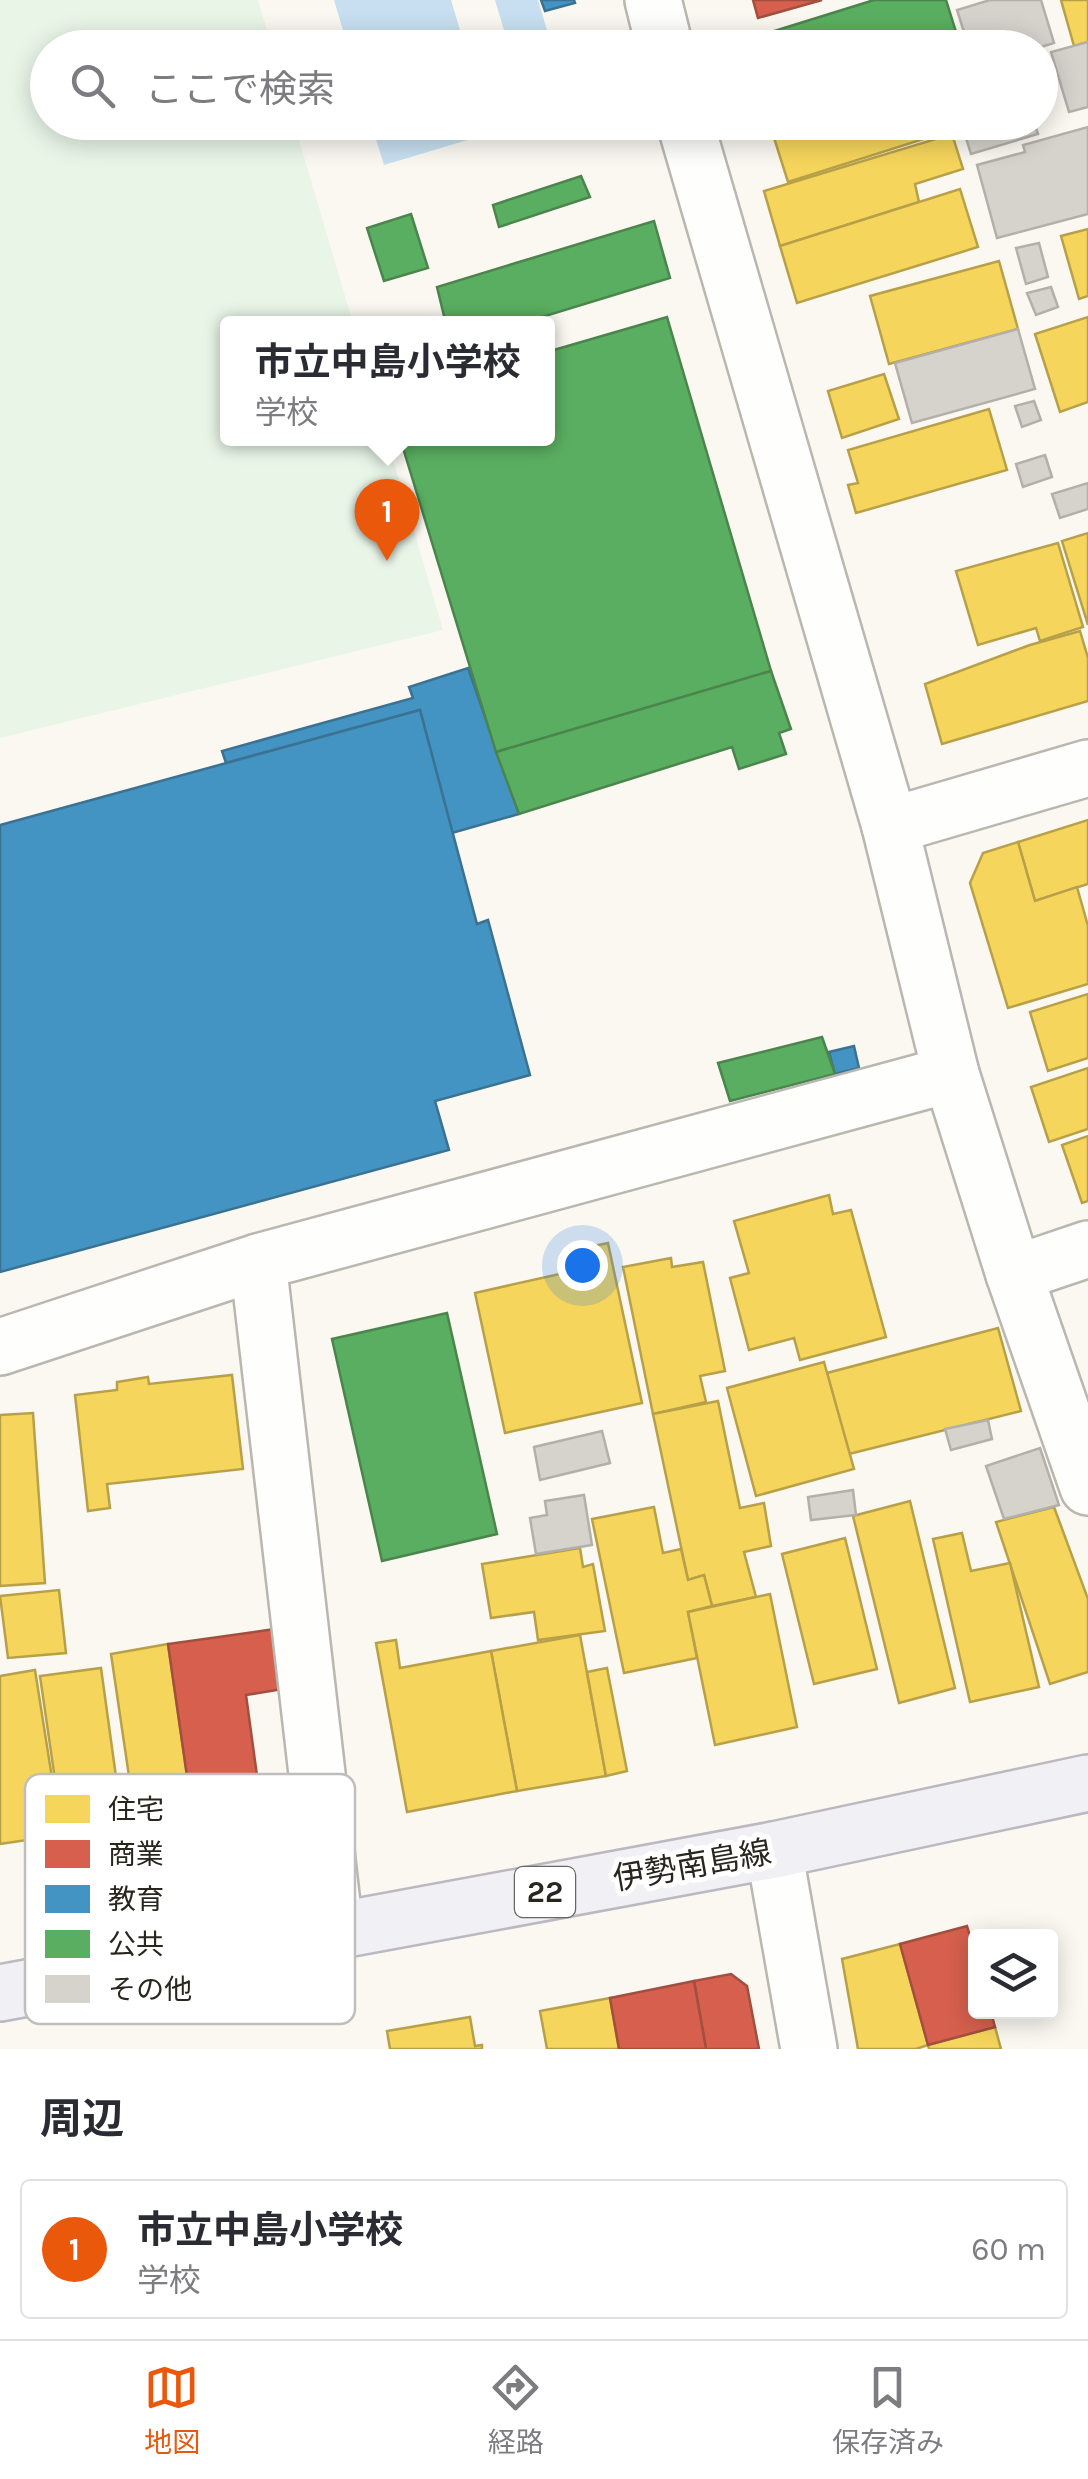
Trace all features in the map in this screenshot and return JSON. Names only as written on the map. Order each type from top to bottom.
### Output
[{"type":"main road","name":"伊勢南島線","points":[[355,1926],[774,1850],[1088,1783]]},
{"type":"main road","name":"伊勢南島線","points":[[0,1992],[25,1987]]},
{"type":"street","points":[[653,0],[661,30]]},
{"type":"street","points":[[690,140],[890,826],[951,1074],[1014,1274],[1088,1487]]},
{"type":"street","points":[[890,826],[1088,768]]},
{"type":"street","points":[[0,1347],[258,1262],[951,1074]]},
{"type":"street","points":[[1014,1274],[1088,1250]]},
{"type":"street","points":[[258,1262],[317,1774]]},
{"type":"street","points":[[774,1850],[809,2049]]},
{"type":"green space","points":[[0,0],[258,0],[267,30],[30,30],[30,140],[299,140],[351,316],[220,316],[220,446],[389,446],[443,630],[0,738]]},
{"type":"water","points":[[334,0],[451,0],[460,30],[343,30]]},
{"type":"water","points":[[495,0],[538,0],[547,30],[504,30]]},
{"type":"water","points":[[376,140],[468,140],[384,165]]},
{"type":"building: 住宅","points":[[1061,0],[1088,0],[1088,42],[1074,46]]},
{"type":"building: 住宅","points":[[775,140],[921,140],[788,182]]},
{"type":"building: 住宅","points":[[932,140],[954,140],[963,169],[915,184],[919,202],[780,246],[764,191]]},
{"type":"building: 住宅","points":[[960,189],[978,247],[797,303],[780,246]]},
{"type":"building: 住宅","points":[[1088,229],[1088,296],[1079,299],[1061,236]]},
{"type":"building: 住宅","points":[[999,261],[1018,329],[889,364],[870,296]]},
{"type":"building: 住宅","points":[[1088,317],[1088,402],[1060,412],[1035,334]]},
{"type":"building: 住宅","points":[[884,374],[899,419],[842,438],[828,391]]},
{"type":"building: 住宅","points":[[989,409],[1007,470],[856,513],[848,485],[858,483],[848,450]]},
{"type":"building: 住宅","points":[[1088,533],[1088,625],[1062,541]]},
{"type":"building: 住宅","points":[[1058,543],[1083,627],[1040,641],[1036,628],[978,645],[956,571]]},
{"type":"building: 住宅","points":[[1080,631],[1088,658],[1088,701],[942,744],[925,684]]},
{"type":"building: 住宅","points":[[1088,820],[1088,884],[1035,901],[1018,842]]},
{"type":"building: 住宅","points":[[1018,842],[1035,901],[1077,887],[1088,926],[1088,984],[1008,1008],[970,883],[983,853]]},
{"type":"building: 住宅","points":[[1088,994],[1088,1058],[1048,1071],[1030,1012]]},
{"type":"building: 住宅","points":[[1088,1068],[1088,1129],[1049,1142],[1031,1087]]},
{"type":"building: 住宅","points":[[1088,1136],[1088,1201],[1082,1203],[1062,1145]]},
{"type":"building: 住宅","points":[[829,1195],[833,1214],[851,1210],[886,1337],[800,1360],[794,1338],[749,1350],[730,1278],[749,1273],[734,1221]]},
{"type":"building: 住宅","points":[[608,1243],[642,1403],[505,1433],[475,1293],[573,1271],[570,1251]]},
{"type":"building: 住宅","points":[[671,1258],[672,1267],[703,1262],[725,1371],[700,1376],[706,1402],[653,1414],[623,1267]]},
{"type":"building: 住宅","points":[[998,1328],[1021,1411],[849,1454],[827,1373]]},
{"type":"building: 住宅","points":[[824,1362],[854,1469],[756,1496],[727,1388]]},
{"type":"building: 住宅","points":[[232,1375],[243,1469],[107,1484],[110,1508],[88,1511],[75,1395],[117,1390],[117,1382],[148,1377],[149,1384]]},
{"type":"building: 住宅","points":[[718,1401],[740,1508],[764,1503],[771,1546],[744,1552],[756,1597],[712,1606],[704,1575],[688,1580],[653,1414]]},
{"type":"building: 住宅","points":[[33,1413],[45,1583],[0,1586],[0,1415]]},
{"type":"building: 住宅","points":[[910,1501],[955,1688],[899,1703],[853,1516]]},
{"type":"building: 住宅","points":[[654,1507],[663,1553],[681,1549],[688,1580],[704,1575],[712,1606],[688,1612],[697,1658],[624,1673],[592,1519]]},
{"type":"building: 住宅","points":[[1054,1507],[1088,1599],[1088,1672],[1050,1684],[996,1522]]},
{"type":"building: 住宅","points":[[962,1533],[971,1571],[1010,1563],[1039,1687],[970,1702],[933,1539]]},
{"type":"building: 住宅","points":[[845,1538],[877,1669],[814,1684],[782,1554]]},
{"type":"building: 住宅","points":[[580,1548],[583,1567],[593,1564],[605,1631],[538,1640],[534,1612],[491,1618],[482,1564]]},
{"type":"building: 住宅","points":[[59,1590],[66,1653],[8,1658],[0,1596]]},
{"type":"building: 住宅","points":[[770,1594],[797,1727],[715,1745],[688,1612]]},
{"type":"building: 住宅","points":[[580,1635],[606,1776],[517,1791],[491,1651]]},
{"type":"building: 住宅","points":[[396,1640],[400,1668],[491,1651],[517,1791],[407,1812],[376,1643]]},
{"type":"building: 住宅","points":[[168,1644],[187,1774],[129,1774],[111,1654]]},
{"type":"building: 住宅","points":[[101,1668],[116,1774],[54,1774],[40,1676]]},
{"type":"building: 住宅","points":[[607,1668],[627,1771],[606,1776],[587,1672]]},
{"type":"building: 住宅","points":[[35,1670],[51,1774],[25,1774],[25,1840],[0,1844],[0,1676]]},
{"type":"building: 住宅","points":[[900,1944],[928,2045],[916,2049],[858,2049],[842,1959]]},
{"type":"building: 住宅","points":[[610,1998],[619,2049],[547,2049],[540,2011]]},
{"type":"building: 住宅","points":[[470,2017],[475,2046],[482,2045],[482,2049],[390,2049],[387,2031]]},
{"type":"building: 住宅","points":[[995,2027],[1001,2049],[929,2049],[928,2045]]},
{"type":"building: 商業","points":[[753,0],[822,0],[758,18]]},
{"type":"building: 商業","points":[[275,1629],[283,1689],[246,1695],[257,1774],[187,1774],[168,1644]]},
{"type":"building: 商業","points":[[967,1926],[968,2019],[993,2019],[995,2027],[928,2045],[900,1944]]},
{"type":"building: 商業","points":[[731,1974],[747,1986],[759,2049],[706,2049],[694,1981]]},
{"type":"building: 商業","points":[[694,1981],[706,2049],[619,2049],[610,1998]]},
{"type":"building: 教育","points":[[541,0],[574,0],[575,3],[545,11]]},
{"type":"building: 教育","points":[[468,668],[519,814],[452,833],[420,710],[226,763],[222,751],[413,698],[409,687]]},
{"type":"building: 教育","points":[[420,710],[477,924],[488,920],[530,1075],[435,1101],[449,1150],[0,1272],[0,825]]},
{"type":"building: 教育","points":[[854,1046],[859,1068],[835,1074],[829,1052]]},
{"type":"building: 公共","points":[[874,0],[946,0],[955,30],[778,30]]},
{"type":"building: 公共","points":[[581,176],[590,197],[499,227],[493,205]]},
{"type":"building: 公共","points":[[411,214],[428,268],[384,281],[367,228]]},
{"type":"building: 公共","points":[[654,221],[670,278],[545,316],[444,316],[437,287]]},
{"type":"building: 公共","points":[[667,317],[771,671],[496,752],[402,446],[555,446],[555,350]]},
{"type":"building: 公共","points":[[771,671],[791,729],[779,733],[786,754],[739,769],[732,747],[519,814],[496,752]]},
{"type":"building: 公共","points":[[822,1037],[835,1074],[730,1101],[718,1063]]},
{"type":"building: 公共","points":[[447,1313],[497,1534],[382,1561],[332,1339]]},
{"type":"building: その他","points":[[990,0],[1041,0],[1050,30],[963,30],[957,10]]},
{"type":"building: その他","points":[[1088,42],[1088,107],[1069,112],[1058,75],[1058,50]]},
{"type":"building: その他","points":[[1088,127],[1088,214],[997,238],[977,165],[1025,152],[1023,145],[1058,140],[1058,135]]},
{"type":"building: その他","points":[[967,140],[1018,140],[971,154]]},
{"type":"building: その他","points":[[1039,243],[1048,277],[1026,284],[1016,248]]},
{"type":"building: その他","points":[[1051,287],[1058,307],[1036,315],[1027,293]]},
{"type":"building: その他","points":[[1018,329],[1035,389],[912,423],[895,363]]},
{"type":"building: その他","points":[[1034,401],[1041,420],[1022,427],[1015,406]]},
{"type":"building: その他","points":[[1045,455],[1052,477],[1023,487],[1016,464]]},
{"type":"building: その他","points":[[1088,483],[1088,509],[1060,518],[1052,494]]},
{"type":"building: その他","points":[[988,1420],[992,1439],[951,1450],[945,1429]]},
{"type":"building: その他","points":[[602,1431],[610,1463],[540,1480],[534,1447]]},
{"type":"building: その他","points":[[1040,1448],[1059,1505],[1004,1519],[986,1466]]},
{"type":"building: その他","points":[[853,1490],[856,1515],[811,1520],[808,1497]]},
{"type":"building: その他","points":[[584,1495],[592,1545],[536,1554],[530,1518],[547,1515],[545,1501]]},
{"type":"place","name":"市立中島小学校","points":[[387,561]]}]
